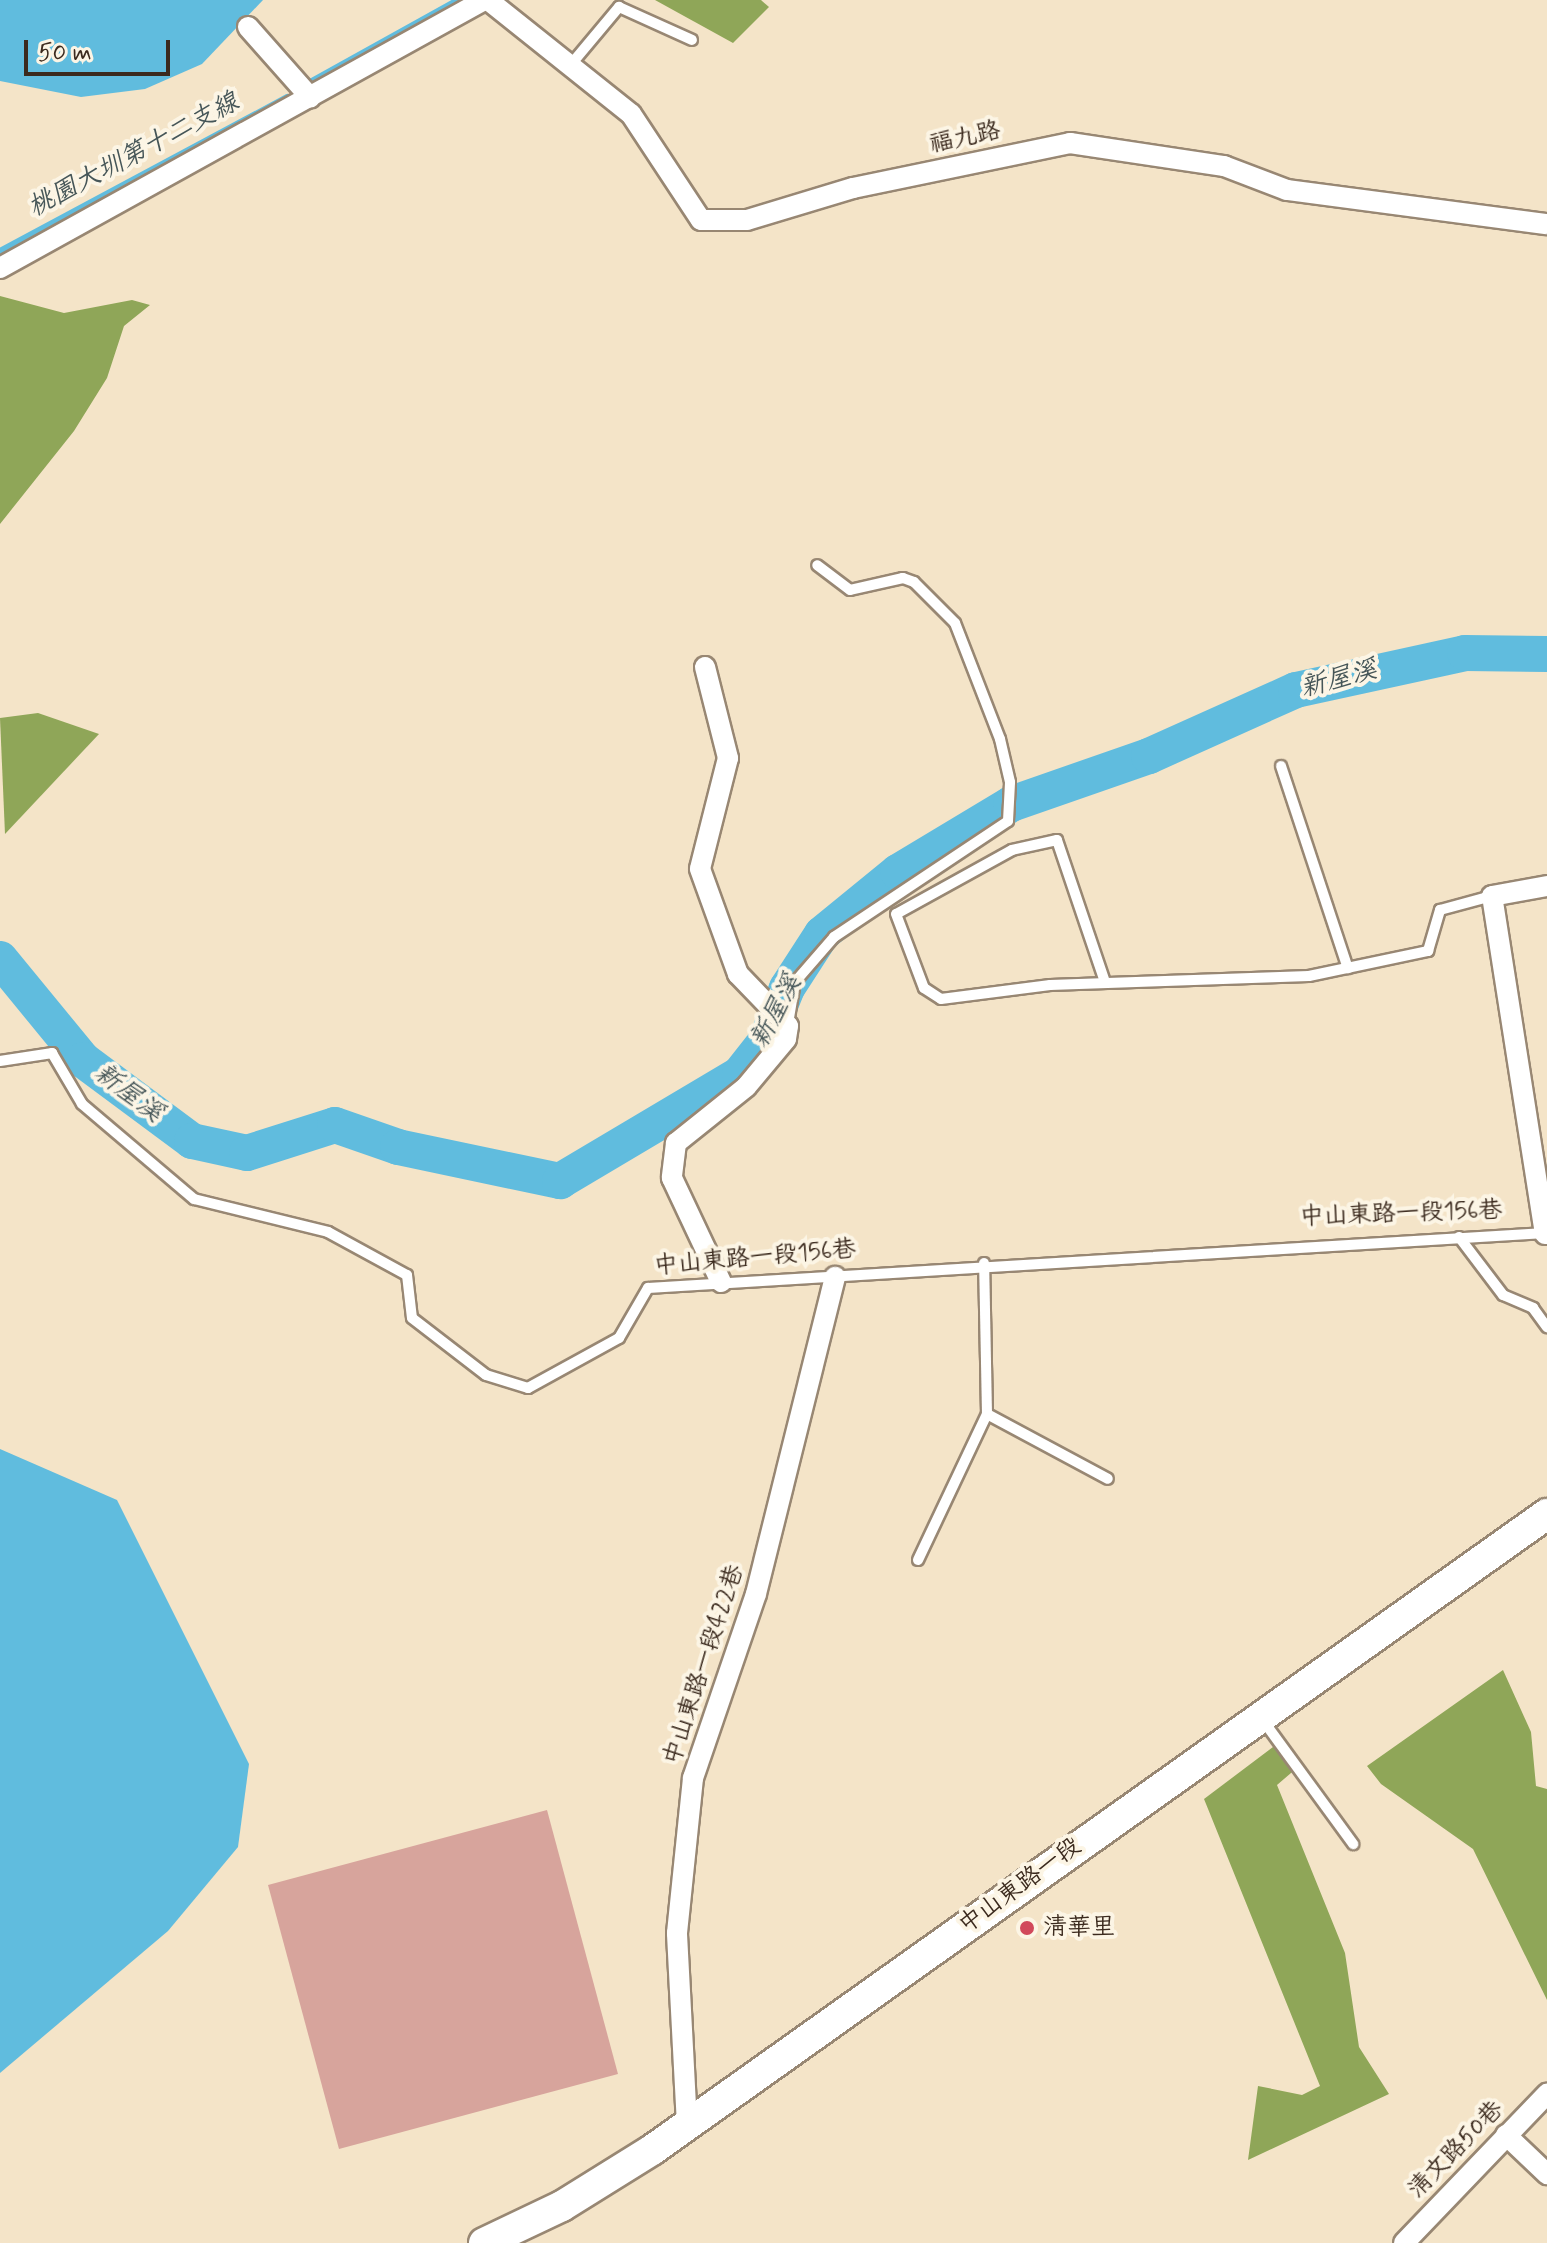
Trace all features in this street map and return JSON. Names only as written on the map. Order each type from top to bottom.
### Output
[{"type":"main road","name":"中山東路一段","points":[[484,2243],[562,2206],[687,2125],[1258,1715],[1547,1514]]},
{"type":"street","name":"福九路","points":[[486,0],[573,62],[631,114],[701,220],[747,220],[853,188],[1070,143],[1224,166],[1287,190],[1547,224]]},
{"type":"street","points":[[0,268],[486,0]]},
{"type":"street","points":[[248,27],[310,97]]},
{"type":"street","points":[[705,667],[728,758],[700,869],[738,974],[782,1020],[786,1039],[746,1087],[676,1143],[672,1178],[721,1282]]},
{"type":"street","points":[[1546,1234],[1537,1117],[1492,896],[1547,886]]},
{"type":"street","name":"中山東路一段422巷","points":[[687,2125],[677,1933],[693,1778],[756,1594],[835,1277]]},
{"type":"street","name":"清文路50巷","points":[[1404,2243],[1547,2094]]},
{"type":"street","points":[[1506,2135],[1547,2174]]},
{"type":"lane","points":[[573,62],[619,7],[692,40]]},
{"type":"lane","points":[[782,1020],[795,982],[834,937],[1008,821],[1010,782],[955,623],[914,582],[903,578],[850,590],[817,565]]},
{"type":"lane","points":[[1281,766],[1348,968]]},
{"type":"lane","points":[[1105,982],[1057,840],[1012,850],[896,914],[931,996],[1105,982],[1309,976],[1428,951],[1440,910],[1492,896]]},
{"type":"lane","name":"中山東路一段156巷","points":[[0,1061],[52,1053],[82,1104],[194,1199],[328,1232],[407,1275],[412,1318],[486,1375],[528,1388],[619,1338],[648,1288],[835,1277],[984,1263],[1546,1234]]},
{"type":"lane","points":[[1459,1237],[1503,1295],[1533,1308],[1547,1327]]},
{"type":"lane","points":[[918,1560],[987,1414],[984,1263]]},
{"type":"lane","points":[[987,1414],[1108,1479]]},
{"type":"lane","points":[[1258,1715],[1353,1844]]},
{"type":"green space","points":[[655,0],[761,0],[769,7],[733,43]]},
{"type":"green space","points":[[0,296],[64,313],[132,300],[150,305],[124,326],[107,378],[74,431],[0,524]]},
{"type":"green space","points":[[38,713],[99,734],[5,834],[0,718]]},
{"type":"green space","points":[[1503,1670],[1531,1732],[1536,1786],[1547,1789],[1547,2000],[1473,1849],[1381,1784],[1367,1766]]},
{"type":"green space","points":[[1281,1741],[1298,1767],[1277,1785],[1345,1953],[1359,2047],[1389,2094],[1248,2160],[1258,2086],[1302,2095],[1320,2086],[1204,1799]]},
{"type":"water","points":[[0,0],[263,0],[202,64],[145,89],[81,97],[0,81]]},
{"type":"water","points":[[0,1449],[117,1500],[249,1764],[238,1847],[168,1931],[0,2073]]},
{"type":"building","points":[[547,1810],[618,2074],[339,2149],[268,1885]]},
{"type":"waterway","name":"桃園大圳第十二支線","points":[[308,83],[458,0]]},
{"type":"waterway","name":"桃園大圳第十二支線","points":[[0,251],[287,97]]},
{"type":"waterway","name":"新屋溪","points":[[0,959],[83,1060],[192,1141],[247,1153],[335,1125],[398,1147],[560,1181],[740,1074],[766,1041],[787,988],[822,934],[898,872],[1011,804],[1149,756],[1296,690],[1465,653],[1547,654]]},
{"type":"place","name":"清華里","points":[[1027,1928]]}]
